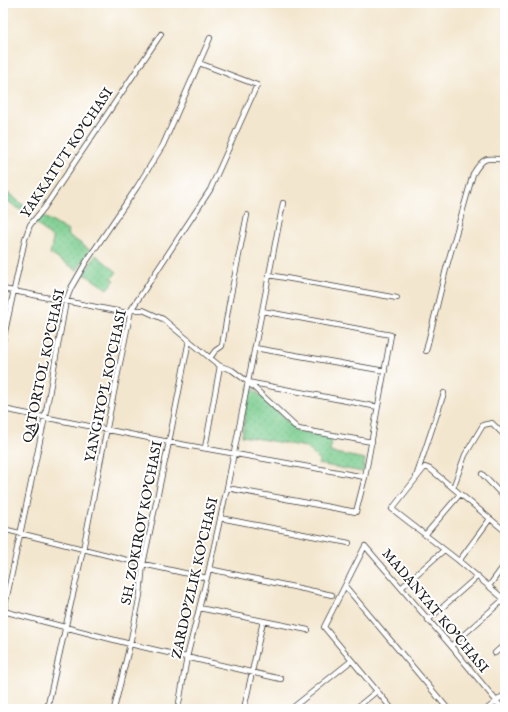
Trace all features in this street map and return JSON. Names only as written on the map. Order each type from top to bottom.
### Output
[{"type":"street","name":"YAKKATUT KO'CHASI","points":[[3,341],[13,290],[25,239],[30,225],[44,208],[161,34]]},
{"type":"street","name":"QATORTOL KO'CHASI","points":[[3,612],[44,417],[66,301],[71,288],[86,262],[138,187],[163,145],[210,38]]},
{"type":"street","name":"YANGIYO'L KO'CHASI","points":[[47,709],[83,550],[131,310],[210,190],[257,85],[199,63]]},
{"type":"street","points":[[426,352],[448,262],[473,174],[483,160],[491,157],[505,160]]},
{"type":"street","name":"ZARDO'ZLIK KO'CHASI","points":[[178,709],[187,657],[207,578],[227,488],[283,203]]},
{"type":"street","points":[[210,358],[215,351],[222,346],[247,215]]},
{"type":"street","points":[[269,275],[397,298]]},
{"type":"street","points":[[3,289],[127,313],[131,310],[143,310],[163,319],[220,366],[232,370],[248,382],[298,429],[372,442]]},
{"type":"street","points":[[227,488],[356,512],[372,442],[391,335],[262,311]]},
{"type":"street","name":"SH. ZOKIROV KO'CHASI","points":[[114,709],[140,596],[143,564],[189,340]]},
{"type":"street","points":[[255,348],[385,371]]},
{"type":"street","points":[[205,448],[220,366]]},
{"type":"street","points":[[248,382],[378,407]]},
{"type":"street","points":[[414,480],[444,393]]},
{"type":"street","points":[[3,409],[169,442],[365,477]]},
{"type":"street","points":[[453,488],[465,456],[483,424],[492,423],[505,436]]},
{"type":"street","points":[[451,646],[504,599],[478,576],[392,509],[425,467],[430,469],[505,531]]},
{"type":"street","points":[[482,474],[505,498]]},
{"type":"street","points":[[425,535],[460,494]]},
{"type":"street","points":[[220,518],[349,543]]},
{"type":"street","points":[[459,561],[490,519]]},
{"type":"street","points":[[500,527],[505,522]]},
{"type":"street","points":[[3,529],[83,550],[207,578]]},
{"type":"street","name":"MADANYAT KO'CHASI","points":[[345,586],[365,546],[503,709]]},
{"type":"street","points":[[401,588],[444,550]]},
{"type":"street","points":[[489,586],[505,564]]},
{"type":"street","points":[[209,569],[332,595]]},
{"type":"street","points":[[428,620],[478,576]]},
{"type":"street","points":[[392,709],[324,627],[345,586],[448,709]]},
{"type":"street","points":[[199,608],[308,630]]},
{"type":"street","points":[[3,612],[130,644],[281,679]]},
{"type":"street","points":[[244,709],[263,621]]},
{"type":"street","points":[[495,653],[505,644]]},
{"type":"street","points":[[291,709],[351,661]]},
{"type":"street","points":[[355,709],[377,691]]},
{"type":"street","points":[[487,709],[505,694]]},
{"type":"green space","points":[[3,189],[32,212],[29,216],[3,198]]},
{"type":"green space","points":[[41,215],[68,231],[67,234],[90,250],[77,270],[50,254],[53,239],[35,222]]},
{"type":"green space","points":[[96,255],[117,272],[112,278],[115,280],[107,289],[84,274]]},
{"type":"green space","points":[[249,385],[298,431],[332,437],[330,452],[365,459],[363,472],[318,464],[319,460],[306,447],[242,436]]}]
